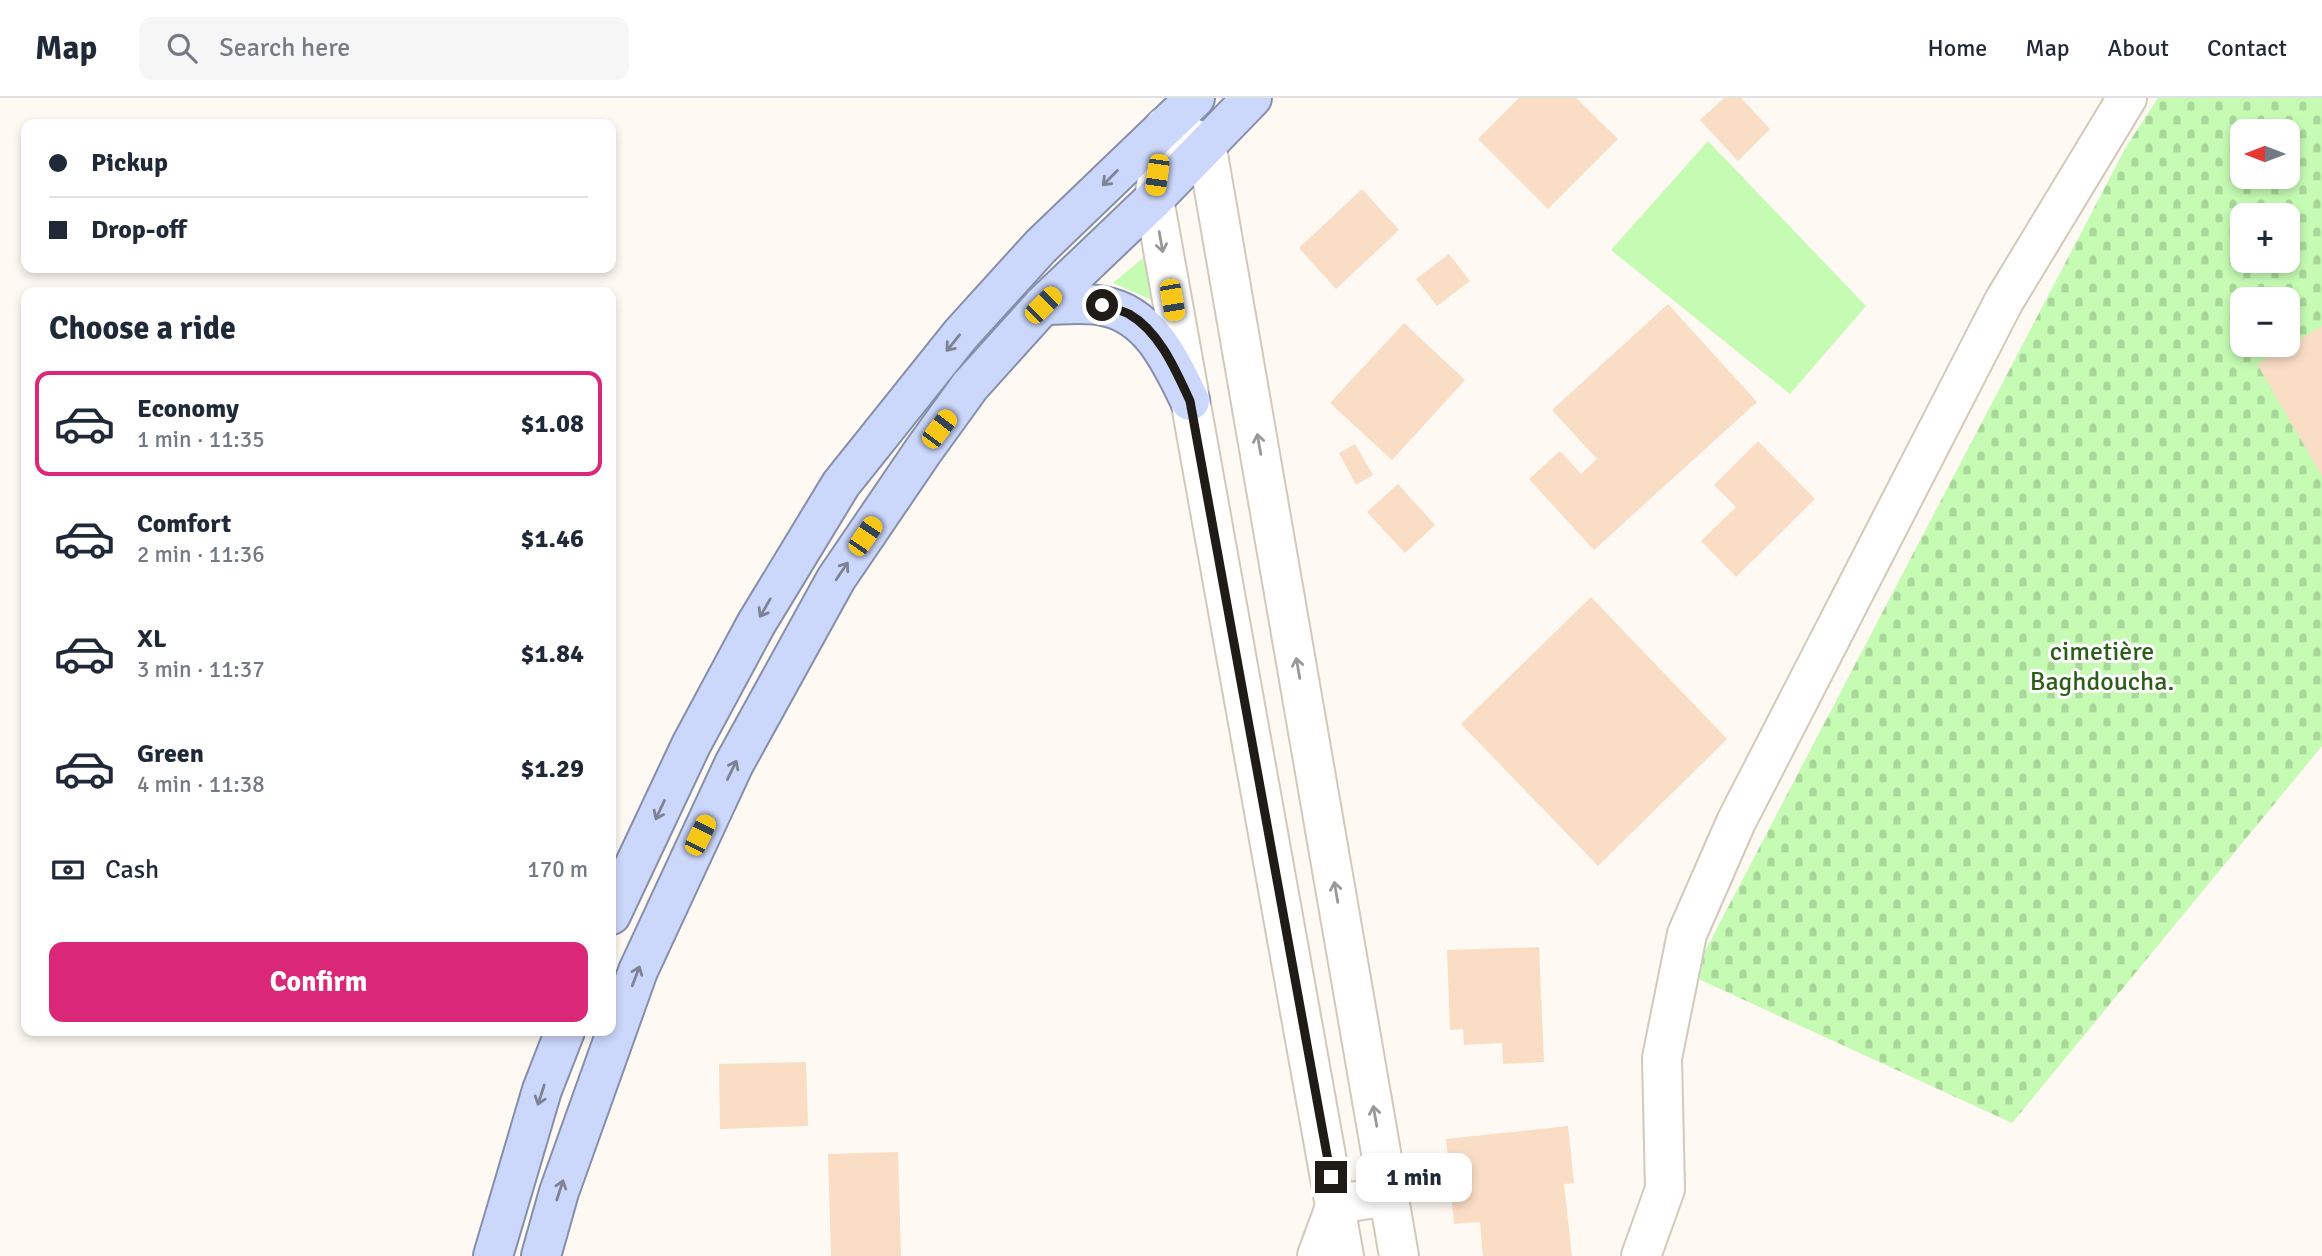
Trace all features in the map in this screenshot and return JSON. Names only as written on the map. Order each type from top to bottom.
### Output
[{"type":"highway","points":[[616,904],[691,745],[756,624],[841,484],[961,334],[1040,247],[1195,98]]},
{"type":"highway","points":[[616,1033],[638,971],[734,764],[850,558],[970,386],[1043,305],[1154,199],[1252,98]]},
{"type":"highway","points":[[1043,305],[1102,305],[1129,314],[1154,337],[1173,364],[1190,401]]},
{"type":"highway","points":[[492,1256],[542,1090],[563,1036]]},
{"type":"highway","points":[[541,1256],[559,1192],[615,1036]]},
{"type":"street","points":[[1642,1256],[1665,1189],[1662,1058],[1687,934],[1736,822],[2004,300],[2127,98]]},
{"type":"street","points":[[1344,1256],[1154,199],[1164,127],[1206,143],[1399,1256]]},
{"type":"street","points":[[1336,1204],[1389,1196]]},
{"type":"street","points":[[1317,1256],[1336,1204]]},
{"type":"green space","name":"cimetière Baghdoucha.","points":[[2158,98],[2322,98],[2322,746],[2012,1123],[1692,976],[2126,147]]},
{"type":"green space","points":[[1708,141],[1866,306],[1790,394],[1611,250]]},
{"type":"green space","points":[[1144,257],[1154,301],[1113,283]]},
{"type":"building","points":[[1519,98],[1576,98],[1618,139],[1548,209],[1478,139]]},
{"type":"building","points":[[1724,98],[1741,98],[1770,129],[1738,161],[1700,120]]},
{"type":"building","points":[[1362,189],[1399,230],[1336,289],[1299,248]]},
{"type":"building","points":[[1449,254],[1470,281],[1437,306],[1416,279]]},
{"type":"building","points":[[1668,304],[1757,402],[1594,550],[1529,479],[1560,451],[1581,474],[1597,459],[1552,410]]},
{"type":"building","points":[[1404,323],[1465,380],[1392,460],[1330,403]]},
{"type":"building","points":[[2322,326],[2322,476],[2257,364],[2269,357],[2300,357],[2300,339]]},
{"type":"building","points":[[1758,441],[1815,499],[1736,577],[1701,541],[1736,507],[1714,485]]},
{"type":"building","points":[[1355,444],[1373,475],[1356,485],[1339,453]]},
{"type":"building","points":[[1398,484],[1435,525],[1405,553],[1367,512]]},
{"type":"building","points":[[1591,597],[1727,739],[1598,866],[1461,724]]},
{"type":"building","points":[[1539,947],[1544,1062],[1503,1064],[1502,1043],[1464,1045],[1463,1029],[1450,1030],[1447,950]]},
{"type":"building","points":[[806,1062],[808,1126],[720,1129],[719,1064]]},
{"type":"building","points":[[1568,1126],[1574,1183],[1564,1184],[1572,1256],[1483,1256],[1480,1222],[1454,1224],[1446,1139]]},
{"type":"building","points":[[898,1152],[901,1256],[831,1256],[828,1154]]},
{"type":"route","points":[[1102,305],[1129,314],[1154,337],[1173,364],[1190,401],[1331,1177]]}]
